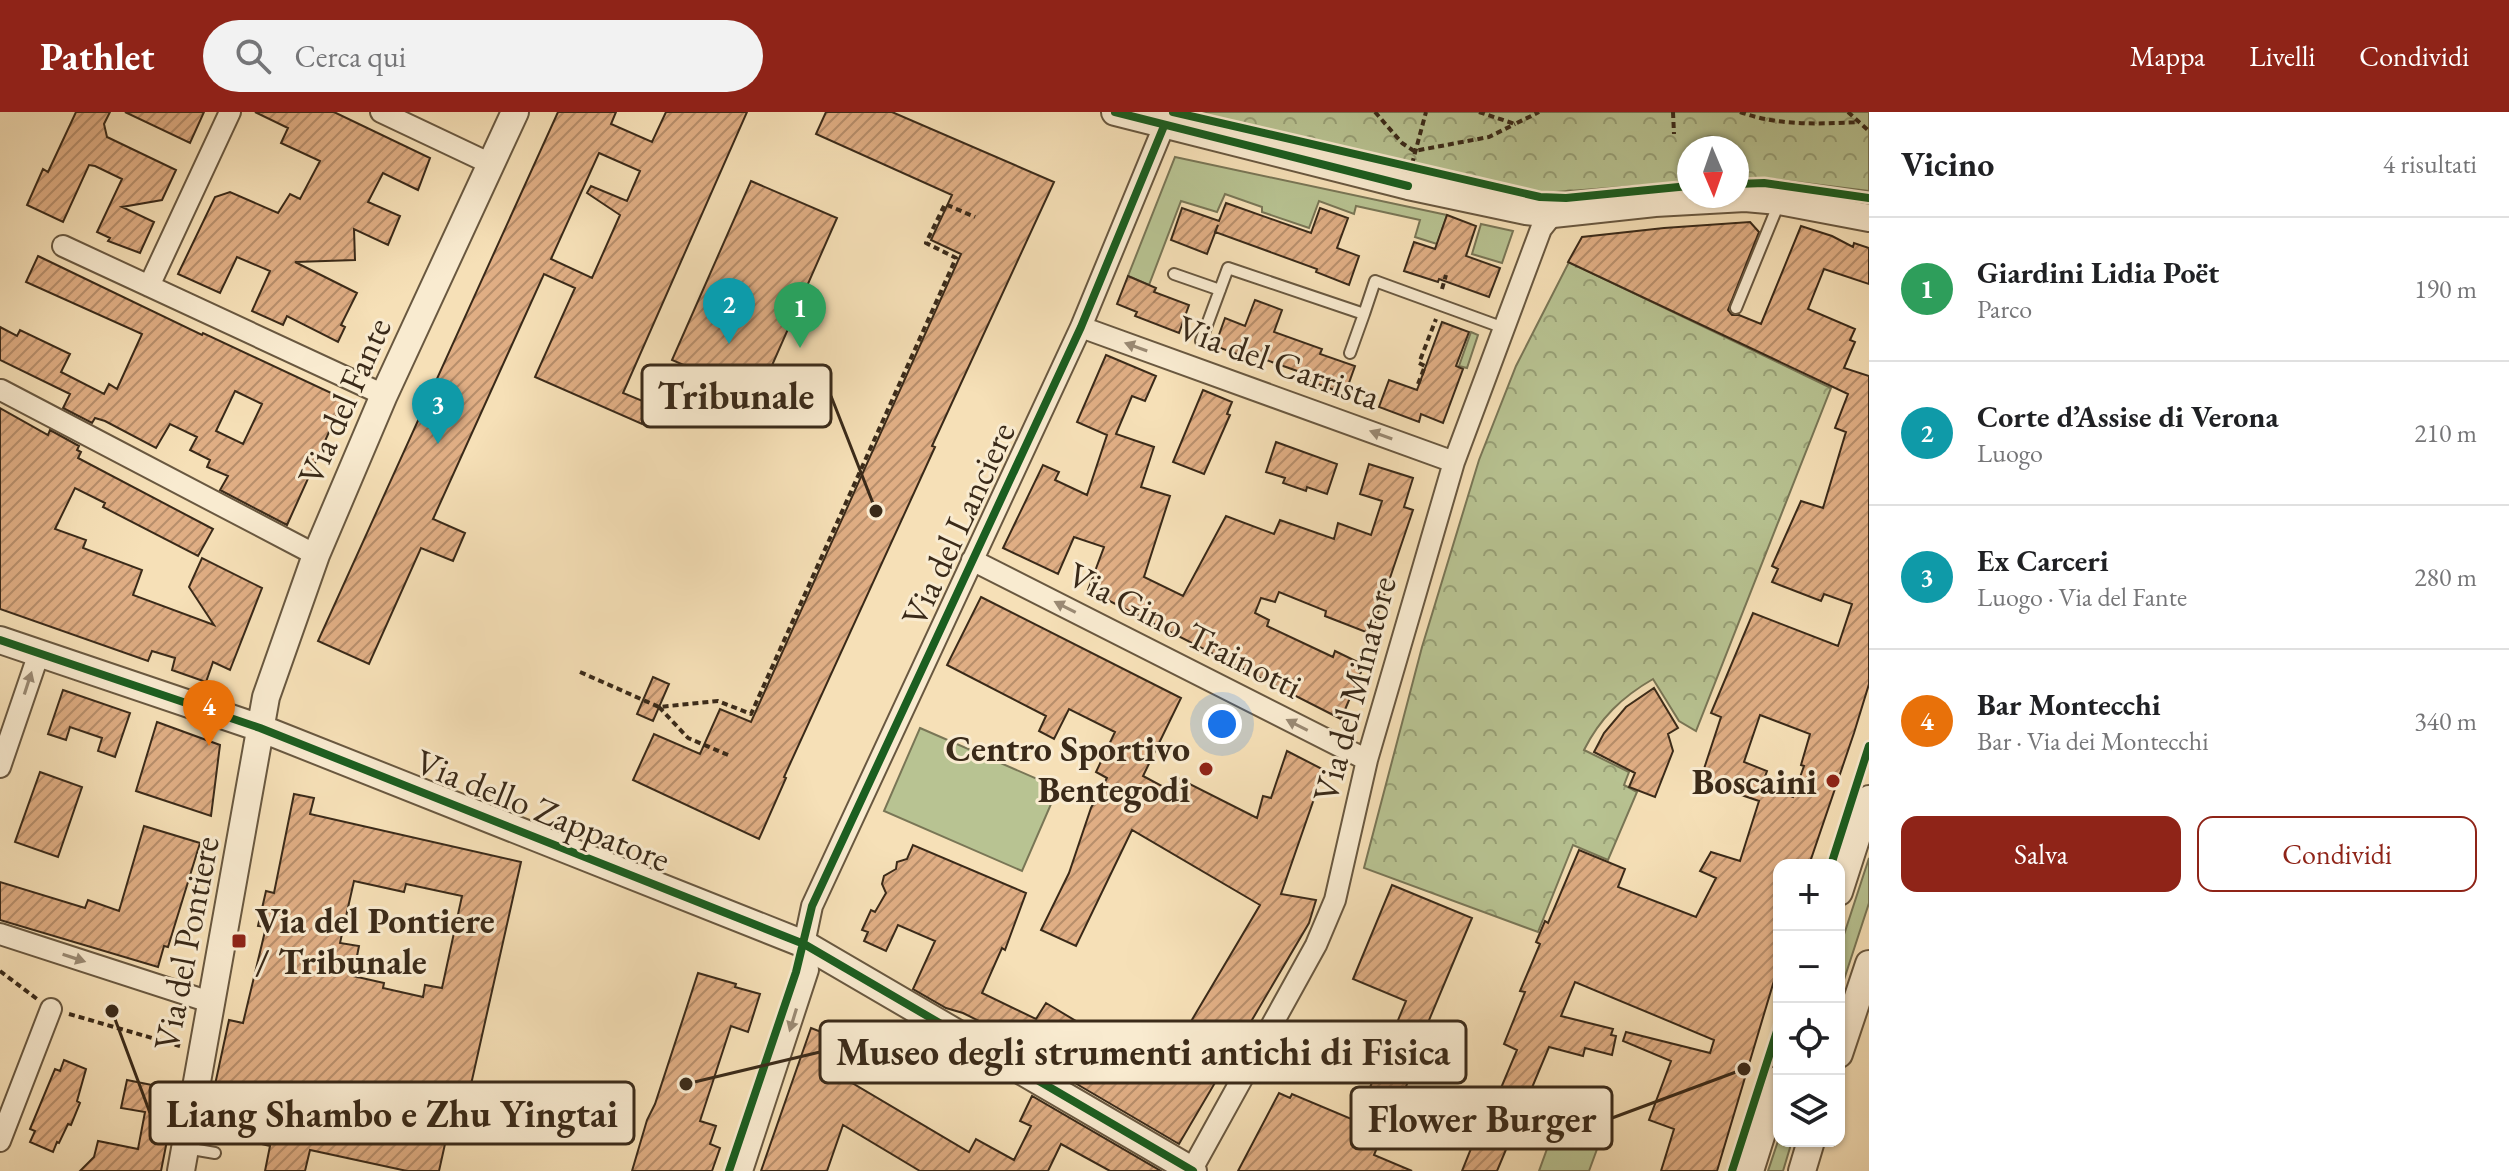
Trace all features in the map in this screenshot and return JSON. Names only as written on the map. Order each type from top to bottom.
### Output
[{"type":"street","points":[[149,286],[230,112]]},
{"type":"street","points":[[381,112],[491,164]]},
{"type":"street","name":"Via del Fante","points":[[260,728],[273,677],[316,555],[384,395],[515,112]]},
{"type":"street","points":[[1115,112],[1408,186],[1553,214],[1745,198],[1779,201],[1869,218]]},
{"type":"street","name":"Via del Lanciere","points":[[742,1171],[808,970],[804,944],[812,906],[1081,327],[1164,126]]},
{"type":"street","name":"Via del Minatore","points":[[1192,1171],[1316,945],[1335,900],[1367,760],[1454,462],[1541,229],[1553,214]]},
{"type":"street","points":[[63,246],[384,395]]},
{"type":"street","name":"Via del Carrista","points":[[1081,327],[1454,462]]},
{"type":"street","points":[[1,390],[316,555]]},
{"type":"street","name":"Via Gino Trainotti","points":[[972,560],[1367,760]]},
{"type":"street","name":"Via dello Zappatore","points":[[0,640],[260,728],[804,944],[1192,1171]]},
{"type":"street","points":[[0,767],[39,653]]},
{"type":"street","name":"Via del Pontiere","points":[[183,1160],[260,728]]},
{"type":"street","points":[[1845,873],[1869,799]]},
{"type":"street","points":[[0,934],[213,1003]]},
{"type":"street","points":[[1845,1036],[1869,964]]},
{"type":"street","points":[[0,1141],[51,1009]]},
{"type":"street","points":[[1750,1171],[1773,1098]]},
{"type":"street","points":[[1805,1170],[1810,1147]]},
{"type":"lane","points":[[1736,308],[1779,201]]},
{"type":"lane","points":[[1201,341],[1228,268],[1364,314]]},
{"type":"lane","points":[[1174,274],[1220,290]]},
{"type":"lane","points":[[1350,353],[1375,281],[1504,328]]},
{"type":"lane","points":[[183,1160],[215,1153]]},
{"type":"path","points":[[1375,112],[1402,143],[1414,151],[1489,137],[1539,112]]},
{"type":"path","points":[[1411,166],[1426,112]]},
{"type":"path","points":[[1479,112],[1515,124]]},
{"type":"path","points":[[1673,112],[1674,134]]},
{"type":"path","points":[[1740,112],[1763,121],[1808,124],[1858,122]]},
{"type":"path","points":[[1848,112],[1869,131]]},
{"type":"path","points":[[1396,163],[1425,170]]},
{"type":"path","points":[[659,707],[718,701],[751,714],[956,258],[926,243],[945,204],[975,217]]},
{"type":"path","points":[[1446,275],[1441,289],[1453,293]]},
{"type":"path","points":[[1418,384],[1425,366],[1419,363],[1437,316]]},
{"type":"path","points":[[580,672],[659,707],[688,738],[728,755]]},
{"type":"path","points":[[0,971],[51,1009],[202,1052]]},
{"type":"green space","points":[[1190,112],[1869,112],[1869,191],[1763,178],[1749,179],[1749,136],[1677,136],[1677,183],[1543,193]]},
{"type":"green space","points":[[1175,157],[1447,215],[1437,244],[1415,237],[1420,220],[1356,206],[1354,214],[1319,201],[1309,228],[1262,212],[1262,207],[1225,194],[1217,212],[1181,201],[1149,285],[1128,276]]},
{"type":"green space","points":[[1481,224],[1513,231],[1502,263],[1472,254]]},
{"type":"green space","points":[[1569,262],[1831,388],[1696,731],[1679,721],[1653,679],[1613,709],[1584,750],[1629,772],[1624,785],[1637,792],[1608,860],[1573,845],[1538,932],[1364,868],[1422,647],[1479,460],[1516,366]]},
{"type":"green space","points":[[1471,332],[1478,335],[1467,368],[1459,366]]},
{"type":"green space","points":[[920,728],[1058,788],[1022,871],[884,811]]},
{"type":"green space","points":[[1869,858],[1869,903],[1845,977],[1845,932]]},
{"type":"green space","points":[[1564,1102],[1608,1119],[1589,1171],[1539,1171]]},
{"type":"green space","points":[[1776,1147],[1790,1147],[1783,1171],[1768,1171]]},
{"type":"building","points":[[76,112],[110,112],[104,124],[107,137],[176,170],[162,200],[122,207],[154,222],[140,253],[108,241],[110,238],[97,232],[122,179],[95,166],[89,165],[63,222],[27,205],[43,169],[48,172]]},
{"type":"building","points":[[125,112],[204,112],[190,143]]},
{"type":"building","points":[[255,112],[334,112],[430,158],[418,190],[383,173],[368,202],[400,216],[388,245],[354,229],[355,260],[295,262],[357,293],[341,325],[345,327],[338,342],[287,316],[283,325],[252,311],[270,271],[237,257],[220,293],[178,274],[215,197],[230,192],[278,213],[290,194],[300,199],[320,161],[281,143],[288,128]]},
{"type":"building","points":[[558,112],[616,112],[611,124],[652,142],[666,112],[747,112],[623,393],[650,404],[642,424],[535,377],[575,288],[544,274],[433,519],[465,533],[453,561],[421,548],[369,664],[318,641]],"holes":[[[599,153],[640,171],[627,201],[591,186],[587,193],[620,215],[592,278],[551,259]]]},
{"type":"building","points":[[826,112],[892,112],[1054,182],[932,446],[935,447],[784,777],[759,839],[633,780],[654,734],[700,754],[720,709],[751,722],[961,254],[931,240],[952,195],[816,134]]},
{"type":"building","points":[[751,181],[837,218],[758,397],[672,360]]},
{"type":"building","points":[[1226,203],[1311,233],[1320,208],[1348,218],[1337,248],[1359,256],[1349,285],[1316,272],[1317,269],[1215,232],[1207,254],[1171,240],[1182,208],[1219,221]]},
{"type":"building","points":[[1447,215],[1476,226],[1466,256],[1500,268],[1489,297],[1439,279],[1438,282],[1404,271],[1414,242],[1435,249]]},
{"type":"building","points":[[1750,222],[1759,232],[1728,310],[1732,315],[1761,324],[1801,226],[1853,247],[1854,243],[1869,248],[1869,284],[1824,269],[1808,309],[1855,329],[1850,340],[1855,342],[1844,368],[1869,376],[1869,684],[1811,859],[1773,859],[1773,984],[1717,1171],[1661,1171],[1674,1129],[1649,1120],[1671,1061],[1623,1041],[1626,1032],[1710,1053],[1714,1040],[1575,982],[1561,1016],[1613,1029],[1611,1035],[1616,1036],[1612,1055],[1585,1048],[1583,1056],[1549,1047],[1497,1171],[1462,1171],[1493,1094],[1501,1088],[1517,1050],[1504,1044],[1525,992],[1520,991],[1540,944],[1536,942],[1545,921],[1548,923],[1579,850],[1625,869],[1618,887],[1696,917],[1716,878],[1700,871],[1711,852],[1740,861],[1759,801],[1700,781],[1721,717],[1711,713],[1753,613],[1838,646],[1852,604],[1824,594],[1821,601],[1772,582],[1778,569],[1772,566],[1801,501],[1823,508],[1846,432],[1835,428],[1848,394],[1568,262],[1582,237]],"holes":[[[1760,715],[1810,734],[1801,765],[1804,766],[1793,797],[1762,785],[1767,771],[1744,762]]]},
{"type":"building","points":[[38,256],[344,399],[287,525],[220,490],[228,476],[207,467],[210,460],[190,450],[197,437],[170,424],[156,448],[105,421],[95,418],[92,423],[63,408],[70,394],[0,360],[0,327],[17,336],[20,330],[70,354],[61,372],[104,394],[109,384],[117,389],[142,334],[26,282]],"holes":[[[235,391],[262,404],[243,444],[216,431]]]},
{"type":"building","points":[[1128,276],[1156,288],[1154,292],[1189,305],[1179,333],[1135,316],[1137,312],[1117,304]]},
{"type":"building","points":[[1255,300],[1282,310],[1274,332],[1322,349],[1320,354],[1355,366],[1345,394],[1302,378],[1303,373],[1215,346],[1225,318],[1245,326]]},
{"type":"building","points":[[1442,322],[1469,332],[1456,366],[1463,369],[1443,423],[1421,414],[1419,422],[1379,407],[1389,380],[1417,390]]},
{"type":"building","points":[[1106,355],[1156,376],[1145,401],[1132,396],[1116,434],[1154,447],[1141,487],[1170,496],[1144,577],[1183,596],[1226,516],[1274,534],[1280,520],[1334,539],[1338,523],[1371,535],[1382,501],[1360,494],[1369,464],[1413,478],[1404,507],[1413,510],[1371,634],[1325,616],[1326,611],[1279,592],[1275,602],[1261,598],[1255,613],[1269,620],[1267,626],[1333,657],[1335,651],[1364,665],[1341,719],[1088,590],[1104,547],[1074,537],[1058,574],[1003,548],[1043,465],[1059,472],[1055,480],[1087,495],[1107,435],[1077,422]]},
{"type":"building","points":[[1203,390],[1232,402],[1227,414],[1230,415],[1204,474],[1173,462]]},
{"type":"building","points":[[0,408],[48,435],[50,430],[79,446],[77,450],[81,452],[78,458],[213,529],[198,556],[103,507],[105,503],[75,488],[55,529],[86,540],[83,548],[142,570],[133,595],[214,625],[189,587],[202,558],[262,588],[230,670],[213,662],[206,682],[172,670],[175,658],[152,651],[148,661],[0,609]]},
{"type":"building","points":[[1276,442],[1337,464],[1327,494],[1283,483],[1285,478],[1266,472]]},
{"type":"building","points":[[981,597],[1181,698],[1143,776],[1171,791],[1178,778],[1257,818],[1263,796],[1271,798],[1287,751],[1324,770],[1281,894],[1316,900],[1309,923],[1179,1144],[1017,1049],[1021,1042],[963,1013],[946,1008],[913,989],[935,941],[898,925],[886,951],[864,941],[868,932],[862,930],[871,910],[875,912],[886,893],[882,884],[884,876],[896,869],[897,862],[907,859],[913,845],[1026,893],[1005,950],[1002,948],[982,993],[1036,1019],[1046,1003],[1161,1072],[1260,905],[1132,830],[1076,946],[1041,930],[1069,873],[1091,808],[1107,778],[1096,772],[1115,732],[1069,709],[1054,739],[1039,731],[1046,716],[947,665]]},
{"type":"building","points":[[653,677],[669,684],[653,721],[637,714]]},
{"type":"building","points":[[1654,688],[1678,728],[1668,734],[1673,751],[1655,797],[1629,787],[1635,773],[1594,752],[1604,733],[1626,707]]},
{"type":"building","points":[[63,690],[130,713],[115,757],[98,751],[102,738],[70,727],[66,740],[48,734]]},
{"type":"building","points":[[157,722],[220,745],[211,816],[136,791]]},
{"type":"building","points":[[40,772],[82,787],[58,857],[15,842]]},
{"type":"building","points":[[294,794],[314,798],[310,814],[521,862],[461,1129],[449,1126],[439,1171],[407,1171],[310,1150],[305,1171],[265,1171],[270,1146],[205,1131],[229,1020],[243,1023],[266,927],[258,926],[266,891],[274,893]],"holes":[[[354,881],[404,892],[406,884],[462,896],[442,988],[425,985],[423,997],[383,988],[384,983],[353,976],[359,946],[340,943]]]},
{"type":"building","points":[[144,826],[200,843],[168,947],[164,946],[158,967],[0,920],[0,882],[85,908],[88,900],[119,911]]},
{"type":"building","points":[[1392,885],[1472,918],[1411,1063],[1413,1068],[1399,1105],[1395,1104],[1374,1155],[1412,1171],[1238,1171],[1279,1093],[1290,1098],[1292,1094],[1356,1121],[1406,1001],[1353,979]]},
{"type":"building","points":[[698,973],[760,994],[748,1032],[731,1026],[700,1121],[716,1126],[710,1144],[720,1148],[712,1171],[632,1171],[647,1120]]},
{"type":"building","points":[[811,1028],[842,1040],[832,1071],[969,1152],[976,1139],[1014,1160],[1031,1126],[1020,1121],[1032,1096],[1161,1171],[1110,1171],[1061,1144],[1048,1171],[920,1171],[843,1125],[827,1171],[761,1171]]},
{"type":"building","points":[[64,1060],[86,1069],[77,1101],[80,1103],[71,1125],[68,1124],[53,1152],[30,1142],[35,1131],[30,1129],[55,1069],[60,1071]]},
{"type":"building","points":[[127,1080],[177,1090],[161,1171],[80,1171],[94,1157],[98,1141],[138,1149],[145,1112],[121,1108]]},
{"type":"cycle path","points":[[1115,112],[1408,186]]},
{"type":"cycle path","points":[[1173,112],[1540,197],[1566,198],[1677,187]]},
{"type":"cycle path","points":[[729,1171],[796,972],[812,906],[1081,327],[1164,126]]},
{"type":"cycle path","points":[[1749,184],[1869,198]]},
{"type":"cycle path","points":[[0,640],[260,728],[804,944],[1193,1171]]},
{"type":"cycle path","points":[[1833,859],[1869,746]]},
{"type":"cycle path","points":[[1732,1171],[1773,1044]]},
{"type":"place","name":"Corte d’Assise di Verona","points":[[729,344]]},
{"type":"place","name":"Giardini Lidia Poët","points":[[800,348]]},
{"type":"place","name":"Ex Carceri","points":[[438,444]]},
{"type":"place","name":"Tribunale","points":[[876,511]]},
{"type":"place","name":"Bar Montecchi","points":[[209,746]]},
{"type":"place","name":"Centro Sportivo Bentegodi","points":[[1206,769]]},
{"type":"place","name":"Boscaini","points":[[1833,781]]},
{"type":"place","name":"Via del Pontiere / Tribunale","points":[[239,941]]},
{"type":"place","name":"Liang Shambo e Zhu Yingtai","points":[[112,1011]]},
{"type":"place","name":"Flower Burger","points":[[1744,1069]]},
{"type":"place","name":"Museo degli strumenti antichi di Fisica","points":[[686,1084]]}]
